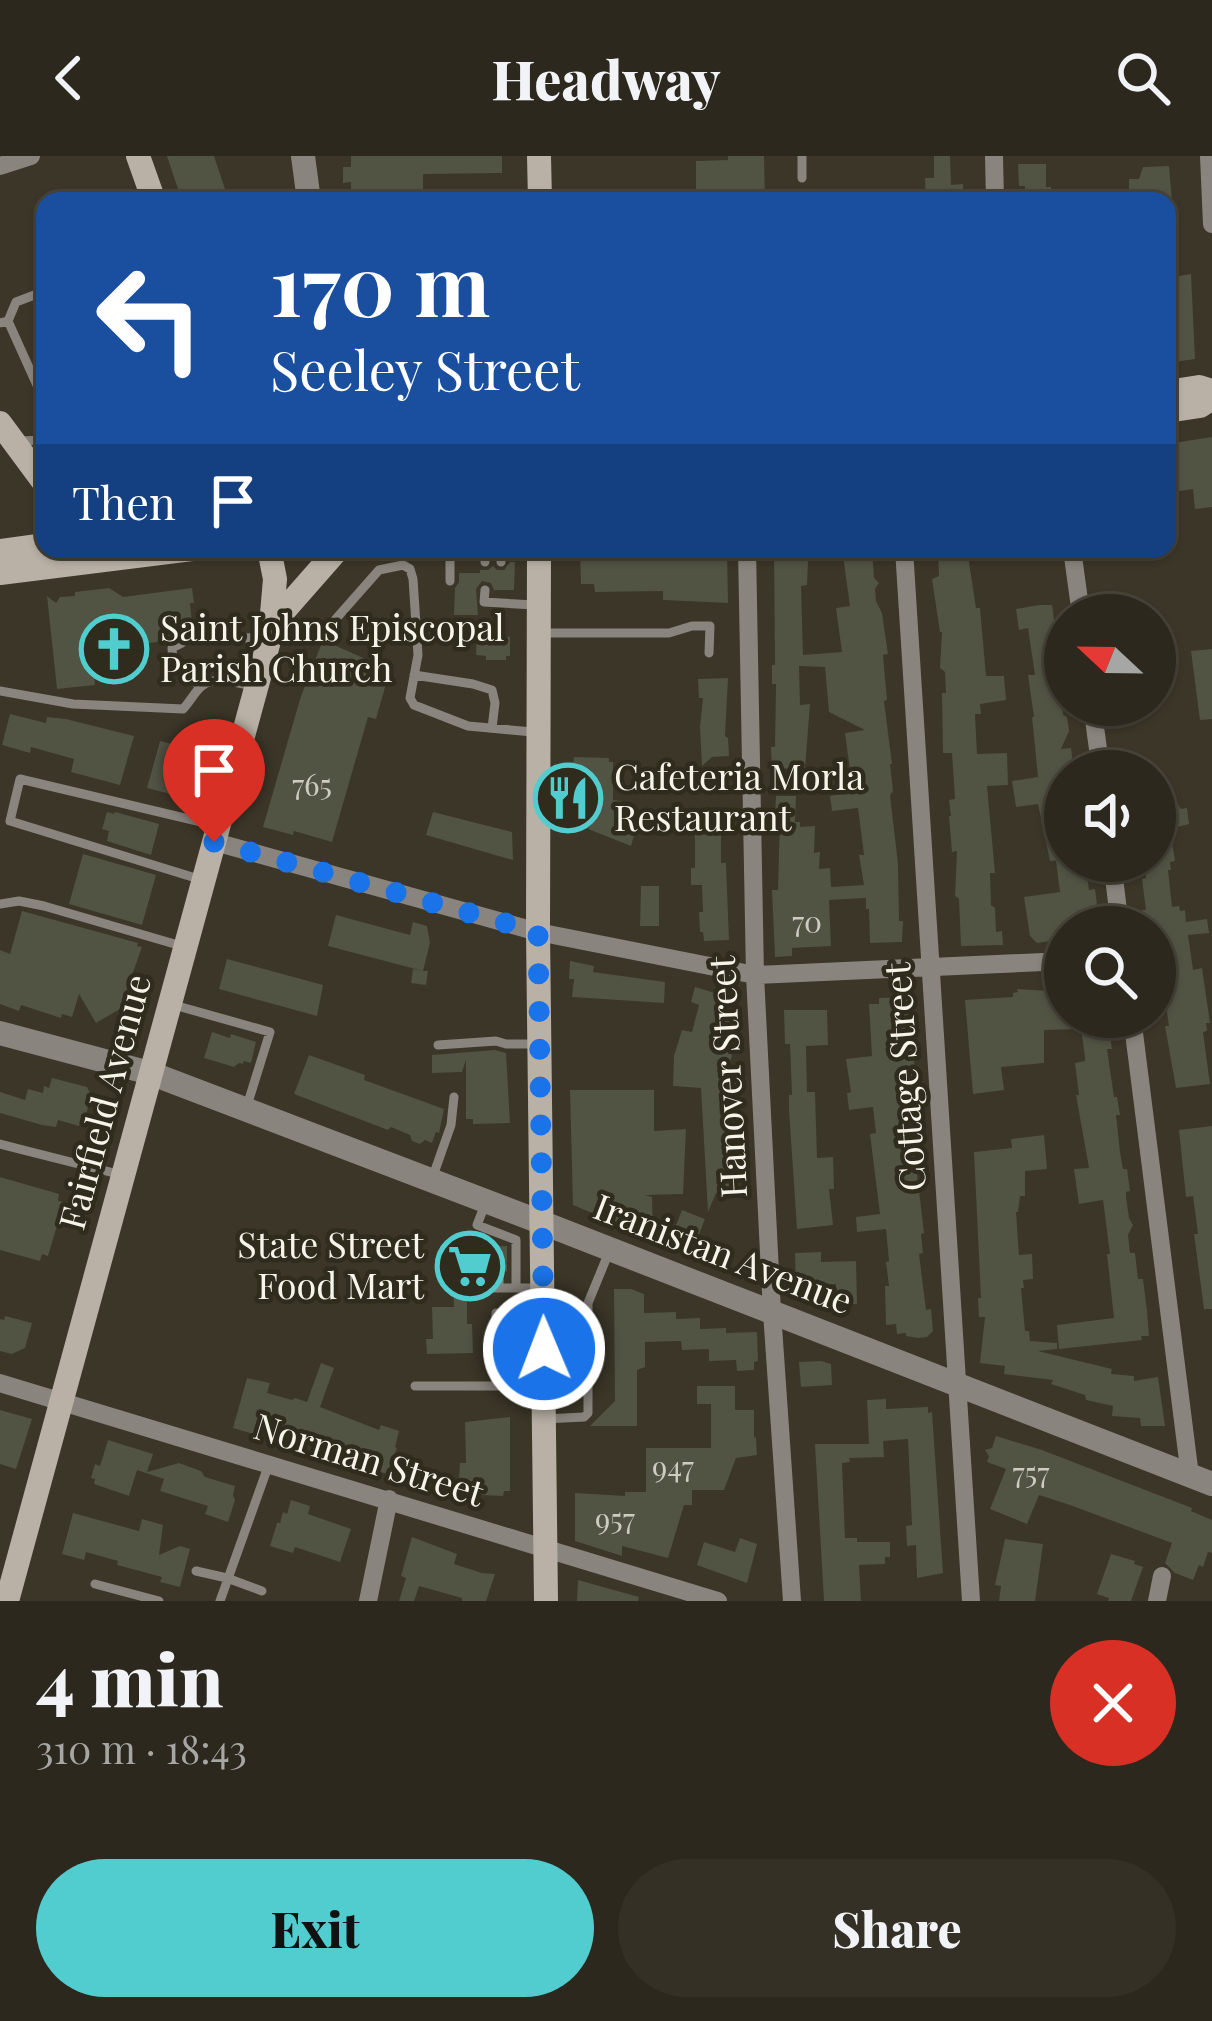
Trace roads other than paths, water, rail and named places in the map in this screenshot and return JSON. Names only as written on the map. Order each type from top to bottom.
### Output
[{"type":"main road","points":[[138,156],[151,192]]},
{"type":"main road","points":[[539,156],[540,192]]},
{"type":"main road","points":[[1176,391],[1199,387],[1212,395],[1200,406],[1176,410]]},
{"type":"main road","points":[[7,432],[36,466]]},
{"type":"main road","points":[[0,551],[36,546]]},
{"type":"main road","points":[[0,573],[72,558]]},
{"type":"main road","name":"Fairfield Avenue","points":[[7,1601],[272,630],[275,579],[271,558]]},
{"type":"main road","name":"Fairfield Avenue","points":[[272,630],[331,558]]},
{"type":"main road","points":[[539,558],[546,1601]]},
{"type":"street","points":[[0,166],[32,156]]},
{"type":"street","points":[[303,156],[308,192]]},
{"type":"street","points":[[994,156],[995,192]]},
{"type":"street","points":[[1209,156],[1212,224]]},
{"type":"street","name":"Hanover Street","points":[[747,558],[755,975],[793,1601]]},
{"type":"street","name":"Cottage Street","points":[[905,558],[971,1601]]},
{"type":"street","points":[[1073,558],[1078,594]]},
{"type":"street","points":[[217,834],[538,932],[755,975],[1044,962]]},
{"type":"street","name":"Iranistan Avenue","points":[[0,1033],[149,1073],[1201,1480]]},
{"type":"street","points":[[1135,1038],[1201,1480]]},
{"type":"street","name":"Norman Street","points":[[0,1383],[718,1601]]},
{"type":"street","points":[[368,1601],[389,1499]]},
{"type":"street","points":[[1157,1601],[1162,1576]]},
{"type":"lane","points":[[802,156],[802,178]]},
{"type":"lane","points":[[36,294],[16,302],[4,322],[36,385]]},
{"type":"lane","points":[[450,581],[451,558]]},
{"type":"lane","points":[[501,558],[501,562]]},
{"type":"lane","points":[[334,621],[379,570],[404,565],[413,579],[418,655],[410,698],[414,705],[468,726],[539,732]]},
{"type":"lane","points":[[484,590],[484,602],[539,606]]},
{"type":"lane","points":[[498,603],[500,590]]},
{"type":"lane","points":[[539,633],[669,633],[710,626],[709,653]]},
{"type":"lane","points":[[197,640],[272,630]]},
{"type":"lane","points":[[182,643],[172,648],[173,661],[200,686]]},
{"type":"lane","points":[[414,675],[491,690],[493,728]]},
{"type":"lane","points":[[0,692],[73,704],[183,709],[200,686],[217,680],[257,687]]},
{"type":"lane","points":[[204,880],[10,821],[20,779],[217,834]]},
{"type":"lane","points":[[0,904],[20,901],[44,906],[185,947]]},
{"type":"lane","points":[[169,1004],[270,1032],[246,1111]]},
{"type":"lane","points":[[438,1045],[540,1044]]},
{"type":"lane","points":[[431,1181],[451,1125],[454,1096]]},
{"type":"lane","points":[[0,1144],[122,1175]]},
{"type":"lane","points":[[486,1202],[478,1226],[500,1240],[516,1240],[516,1288]]},
{"type":"lane","points":[[483,1247],[484,1228]]},
{"type":"lane","points":[[544,1419],[584,1418],[587,1413],[588,1303],[610,1249]]},
{"type":"lane","points":[[484,1276],[484,1288],[499,1282],[543,1300]]},
{"type":"lane","points":[[496,1386],[496,1313],[543,1300]]},
{"type":"lane","points":[[415,1386],[544,1385]]},
{"type":"lane","points":[[220,1601],[269,1464]]},
{"type":"lane","points":[[196,1571],[262,1591]]},
{"type":"lane","points":[[95,1584],[159,1601]]},
{"type":"place","name":"Saint Johns Episcopal Parish Church","points":[[114,649]]},
{"type":"place","name":"Cafeteria Morla Restaurant","points":[[568,798]]},
{"type":"place","name":"State Street Food Mart","points":[[470,1266]]}]
